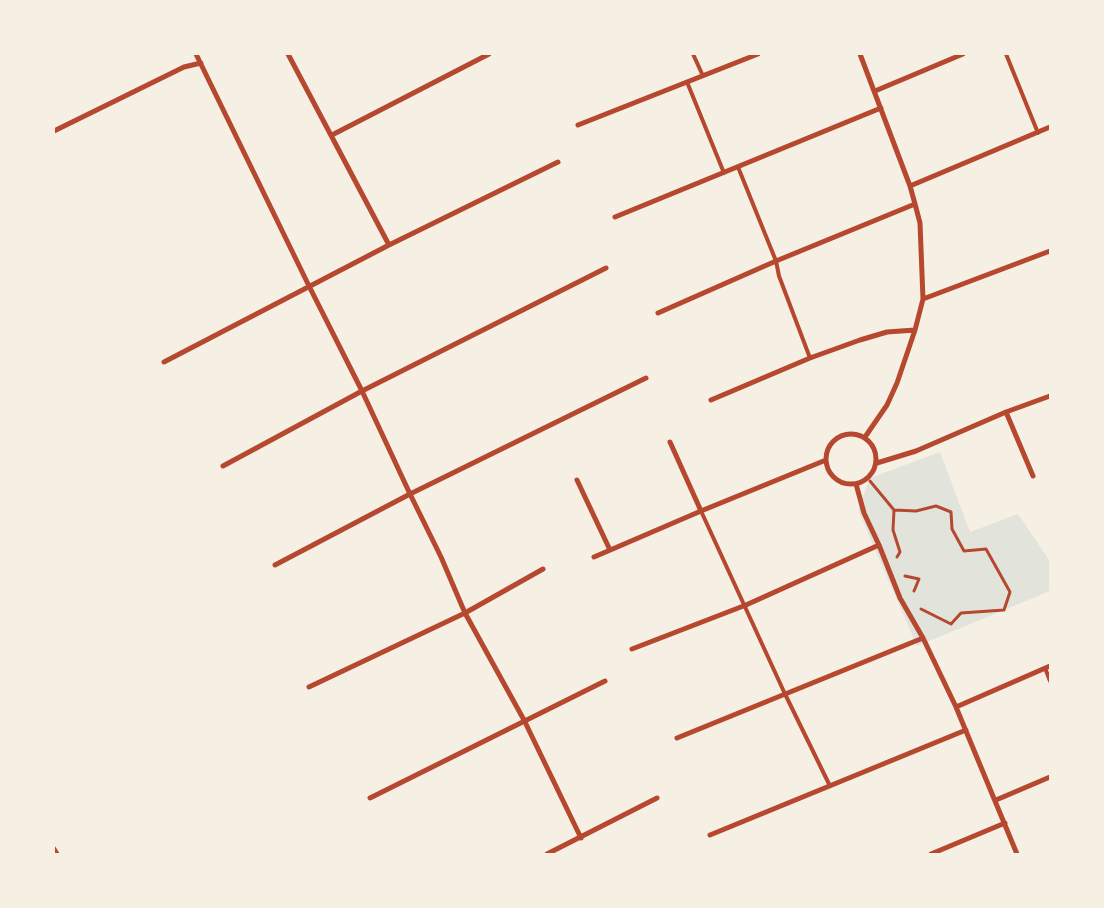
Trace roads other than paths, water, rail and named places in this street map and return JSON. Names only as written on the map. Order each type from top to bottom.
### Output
[{"type":"street","points":[[196,54],[362,391],[441,557],[465,613],[524,720],[582,838]]},
{"type":"street","points":[[288,54],[389,246]]},
{"type":"street","points":[[332,135],[489,54]]},
{"type":"street","points":[[578,126],[758,54]]},
{"type":"street","points":[[860,54],[910,186],[915,204],[920,224],[923,299],[915,330],[894,390],[887,405],[865,437]]},
{"type":"street","points":[[875,91],[963,54]]},
{"type":"street","points":[[54,131],[184,67],[201,63]]},
{"type":"street","points":[[615,217],[881,108]]},
{"type":"street","points":[[910,186],[1050,127]]},
{"type":"street","points":[[164,362],[309,286],[558,162]]},
{"type":"street","points":[[658,313],[776,261],[915,204]]},
{"type":"street","points":[[923,299],[1050,251]]},
{"type":"street","points":[[223,466],[362,391],[606,268]]},
{"type":"street","points":[[711,400],[810,358],[887,332],[915,330]]},
{"type":"street","points":[[275,565],[410,494],[646,378]]},
{"type":"street","points":[[877,463],[916,451],[1006,412],[1050,396]]},
{"type":"street","points":[[1006,412],[1034,476]]},
{"type":"street","points":[[854,433],[865,437],[873,444],[877,453],[877,463],[868,479],[856,484],[839,482],[827,469],[826,460],[828,449],[834,440],[844,434],[854,433]]},
{"type":"street","points":[[670,442],[701,511]]},
{"type":"street","points":[[594,557],[826,460]]},
{"type":"street","points":[[577,480],[610,550]]},
{"type":"street","points":[[856,484],[864,513],[900,598],[923,638],[956,707],[1017,854]]},
{"type":"street","points":[[632,649],[746,605],[879,545]]},
{"type":"street","points":[[309,687],[465,613],[543,569]]},
{"type":"street","points":[[677,738],[923,638]]},
{"type":"street","points":[[956,707],[1048,667]]},
{"type":"street","points":[[370,798],[605,681]]},
{"type":"street","points":[[710,835],[966,730]]},
{"type":"street","points":[[996,800],[1050,776]]},
{"type":"street","points":[[548,854],[657,798]]},
{"type":"street","points":[[931,854],[1004,823]]},
{"type":"street","points":[[54,849],[57,854]]},
{"type":"lane","points":[[693,54],[703,76]]},
{"type":"lane","points":[[1006,54],[1038,133]]},
{"type":"lane","points":[[687,82],[724,173]]},
{"type":"lane","points":[[738,167],[776,261],[778,276],[810,358]]},
{"type":"lane","points":[[701,511],[746,605],[785,694],[830,786]]},
{"type":"lane","points":[[1048,667],[1050,681]]}]
